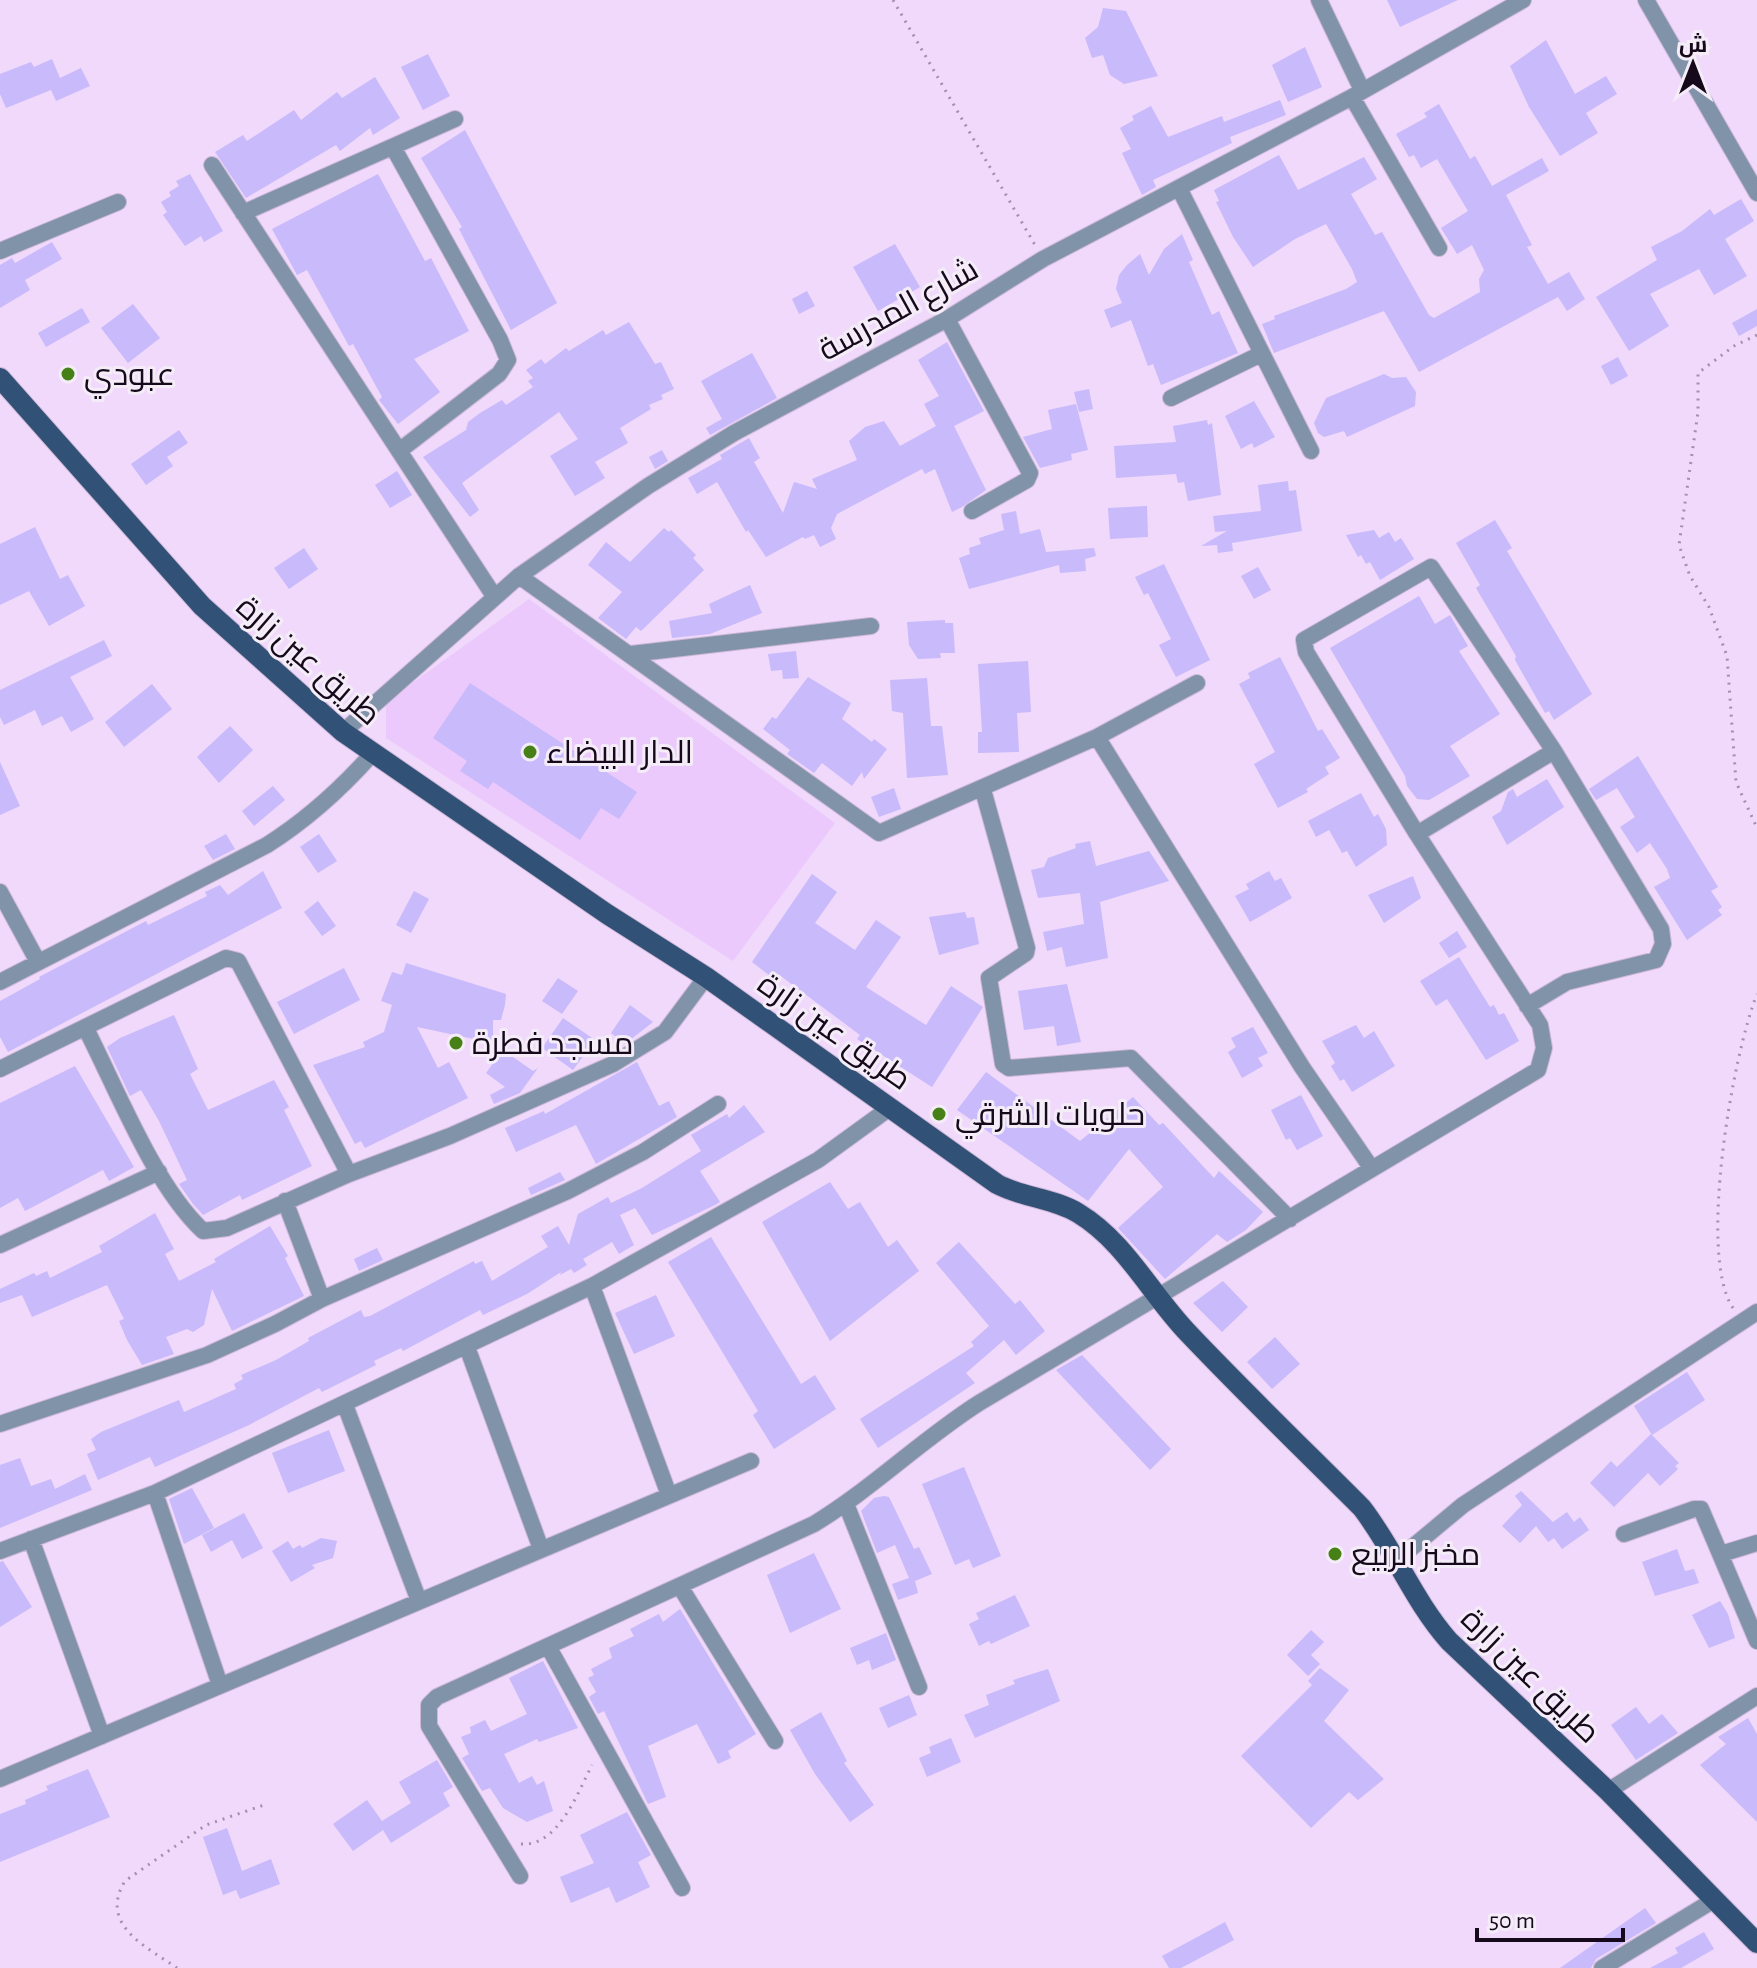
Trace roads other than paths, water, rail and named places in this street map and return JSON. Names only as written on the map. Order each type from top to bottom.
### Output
[{"type":"main road","name":"طريق عين زارة","points":[[0,378],[202,606],[343,732],[706,977],[997,1184],[1078,1213],[1125,1253],[1188,1334],[1362,1508],[1397,1560],[1427,1617],[1608,1791],[1757,1943]]},
{"type":"street","points":[[1319,0],[1357,94],[1439,248]]},
{"type":"street","name":"شارع المدرسة","points":[[343,732],[494,596],[648,486],[734,433],[947,319],[1043,259],[1180,190],[1523,0]]},
{"type":"street","points":[[1646,0],[1757,193]]},
{"type":"street","points":[[243,213],[455,119]]},
{"type":"street","points":[[393,147],[500,340],[508,360],[499,374],[399,451]]},
{"type":"street","points":[[212,165],[494,596]]},
{"type":"street","points":[[1180,190],[1311,451]]},
{"type":"street","points":[[0,251],[118,202]]},
{"type":"street","points":[[947,319],[1030,473],[1027,480],[972,511]]},
{"type":"street","points":[[1171,398],[1261,354]]},
{"type":"street","points":[[520,1876],[429,1726],[429,1705],[437,1697],[681,1588],[814,1524],[846,1504],[948,1423],[1157,1295],[1538,1070],[1544,1048],[1540,1025],[1527,1006],[1417,834],[1303,645],[1304,640],[1431,567],[1554,751],[1661,929],[1663,944],[1656,960],[1567,982],[1527,1006]]},
{"type":"street","points":[[519,576],[879,833],[983,790],[1097,737],[1197,683]]},
{"type":"street","points":[[631,654],[871,626]]},
{"type":"street","points":[[1097,737],[1302,1067],[1372,1169]]},
{"type":"street","points":[[1417,834],[1554,751]]},
{"type":"street","points":[[0,982],[267,845],[318,810],[372,754]]},
{"type":"street","points":[[983,790],[1027,948],[1026,953],[989,978],[1003,1064],[1009,1068],[1131,1058],[1290,1219]]},
{"type":"street","points":[[0,892],[38,962]]},
{"type":"street","points":[[0,1069],[226,958],[238,961],[349,1174]]},
{"type":"street","points":[[85,1027],[159,1172],[186,1215],[203,1231],[227,1228],[349,1174],[450,1136],[641,1049],[673,1023],[706,977]]},
{"type":"street","points":[[0,1424],[207,1355],[322,1299],[568,1191],[643,1152],[718,1104]]},
{"type":"street","points":[[0,1551],[155,1493],[592,1286],[818,1160],[891,1107]]},
{"type":"street","points":[[0,1245],[159,1172]]},
{"type":"street","points":[[285,1201],[322,1299]]},
{"type":"street","points":[[592,1286],[669,1495]]},
{"type":"street","points":[[1397,1560],[1463,1505],[1757,1312]]},
{"type":"street","points":[[467,1347],[541,1549]]},
{"type":"street","points":[[345,1405],[419,1601]]},
{"type":"street","points":[[0,1779],[751,1461]]},
{"type":"street","points":[[155,1493],[220,1685]]},
{"type":"street","points":[[846,1504],[919,1687]]},
{"type":"street","points":[[1624,1534],[1701,1509],[1757,1641]]},
{"type":"street","points":[[31,1539],[102,1736]]},
{"type":"street","points":[[1721,1554],[1757,1543]]},
{"type":"street","points":[[681,1588],[775,1741]]},
{"type":"street","points":[[549,1648],[601,1748],[682,1888]]},
{"type":"street","points":[[1608,1791],[1757,1696]]},
{"type":"street","points":[[1602,1968],[1714,1900]]},
{"type":"place","name":"عبودي","points":[[68,374]]},
{"type":"place","name":"الدار البيضاء","points":[[530,752]]},
{"type":"place","name":"مسجد فطرة","points":[[456,1043]]},
{"type":"place","name":"حلويات الشرقي","points":[[939,1114]]},
{"type":"place","name":"مخبز الربيع","points":[[1335,1554]]}]
